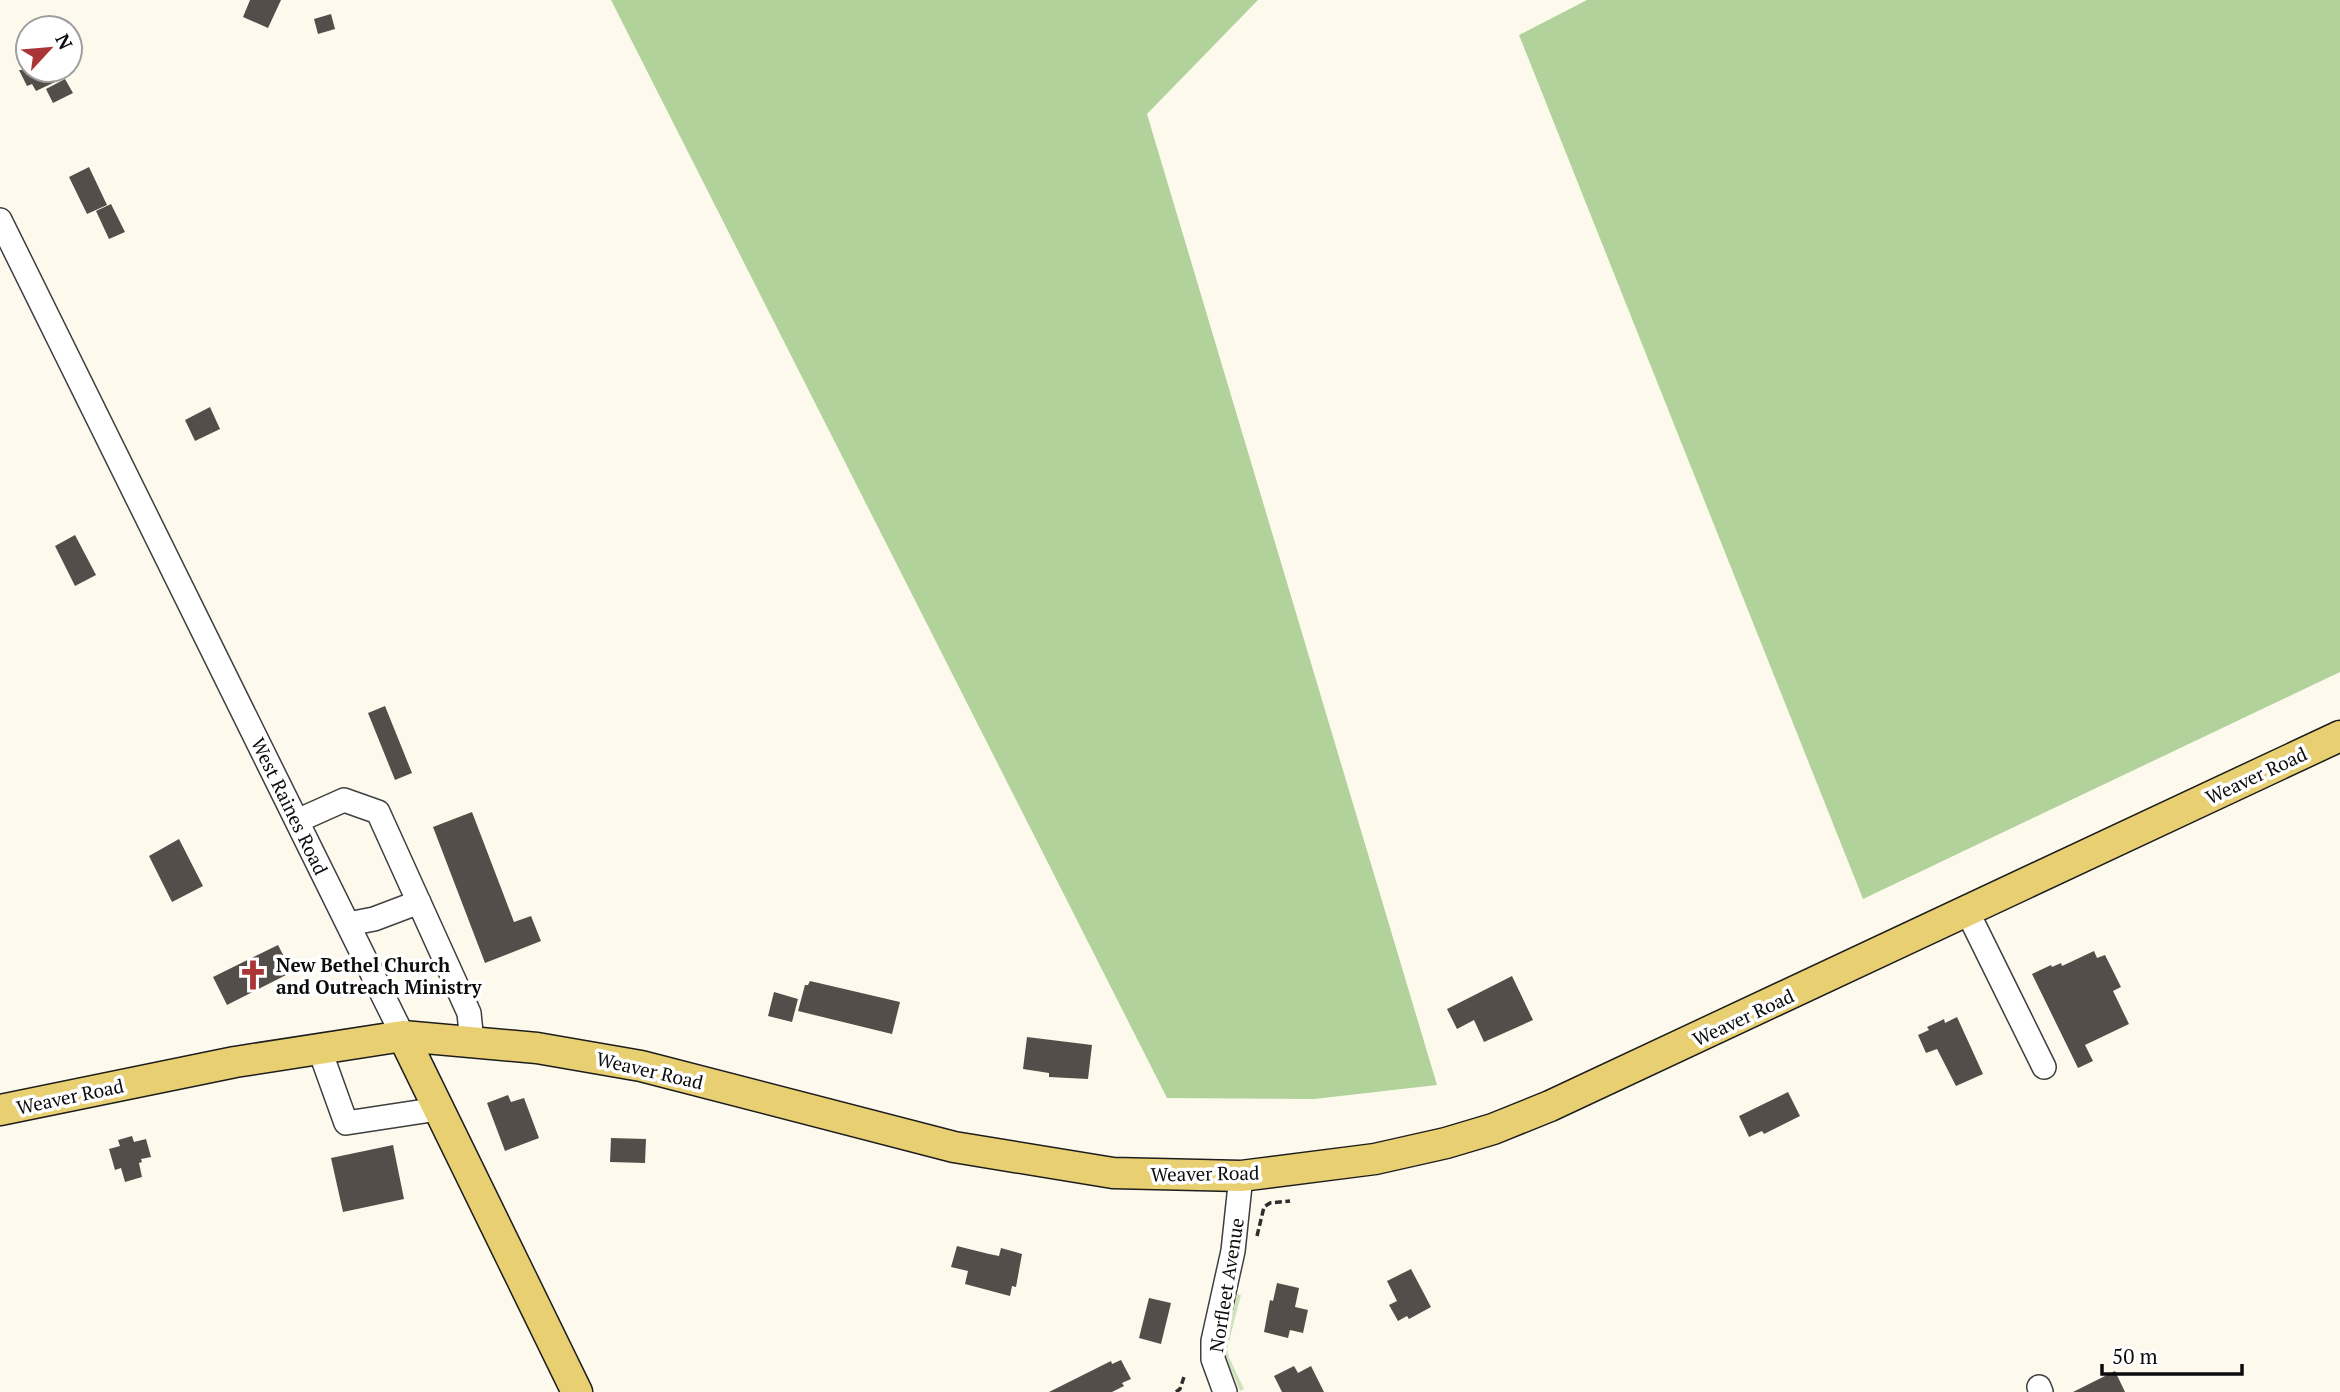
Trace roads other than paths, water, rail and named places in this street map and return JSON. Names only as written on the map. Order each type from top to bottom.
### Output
[{"type":"main road","name":"Weaver Road","points":[[0,1110],[235,1062],[403,1036],[537,1048],[641,1066],[954,1147],[1113,1173],[1241,1176],[1375,1159],[1493,1129],[1598,1085],[2340,736]]},
{"type":"main road","name":"West Raines Road","points":[[403,1036],[577,1392]]},
{"type":"street","name":"West Raines Road","points":[[0,220],[403,1036]]},
{"type":"street","points":[[297,821],[344,800],[378,812],[470,1013],[472,1042]]},
{"type":"street","points":[[348,924],[374,919],[419,902]]},
{"type":"street","points":[[1967,911],[2044,1067]]},
{"type":"street","points":[[319,1048],[346,1123],[438,1109]]},
{"type":"street","name":"Norfleet Avenue","points":[[1223,1391],[1213,1359],[1213,1341],[1233,1251],[1241,1176]]},
{"type":"place","name":"New Bethel Church and Outreach Ministry","points":[[253,975]]}]
